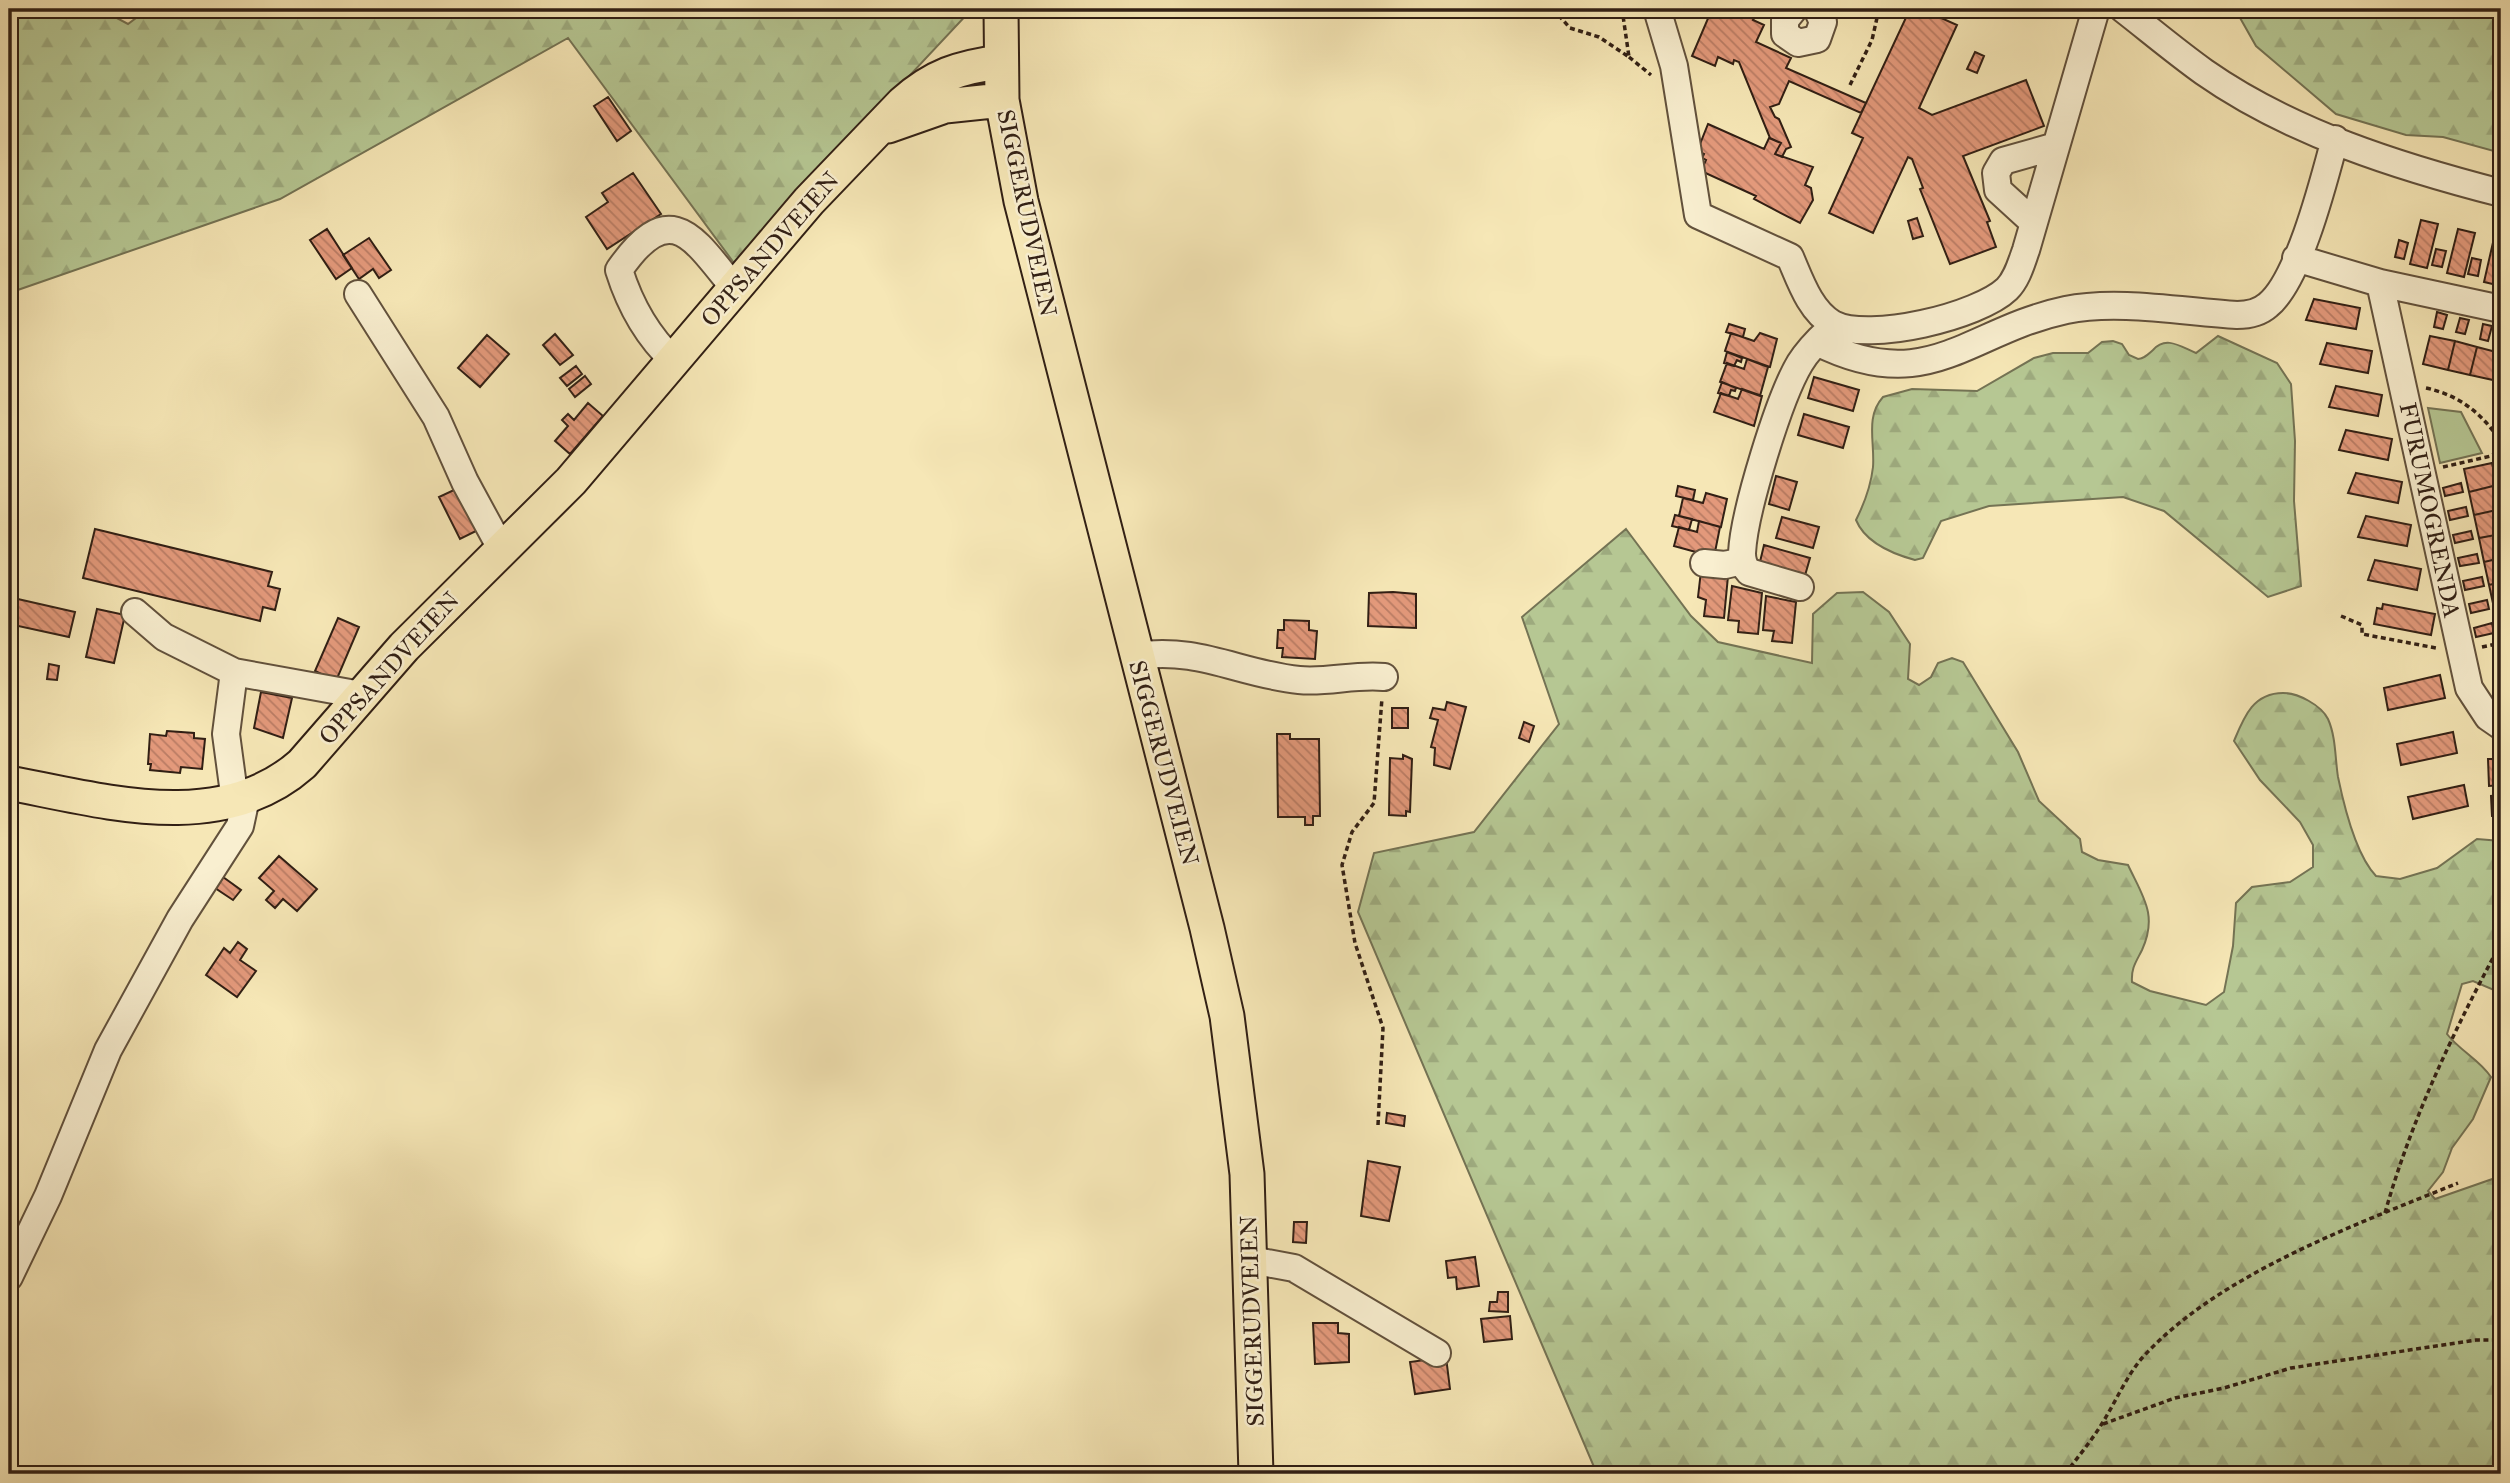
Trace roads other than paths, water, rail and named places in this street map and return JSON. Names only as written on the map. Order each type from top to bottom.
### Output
[{"type":"main road","name":"SIGGERUDVEIEN","points":[[1001,9],[1002,100],[1033,249],[1207,928],[1227,1016],[1243,1131],[1251,1260],[1256,1474]]},
{"type":"main road","name":"OPPSANDVEIEN","points":[[9,783],[149,807],[196,806],[240,799],[269,788],[292,773],[436,613],[571,481],[829,179],[882,128],[903,103],[934,79],[965,67],[1000,62]]},
{"type":"main road","name":"OPPSANDVEIEN","points":[[882,128],[945,106],[1002,100]]},
{"type":"street","points":[[1657,9],[1674,66],[1698,215],[1790,257],[1835,351],[1867,360],[1903,364],[1938,359],[2036,319],[2078,308],[2248,315],[2269,305],[2281,291],[2296,258],[2335,139]]},
{"type":"street","points":[[1794,9],[1785,20],[1785,34],[1798,43],[1817,40],[1823,23],[1817,9]]},
{"type":"street","points":[[1800,587],[1756,575],[1744,567],[1742,561],[1748,521],[1770,437],[1799,364],[1826,333],[1892,330],[1989,302],[2009,287],[2015,278],[2034,222],[2096,9]]},
{"type":"street","points":[[2123,9],[2205,73],[2266,108],[2401,165],[2501,193]]},
{"type":"street","points":[[2034,222],[1998,190],[1996,173],[2004,162],[2056,146]]},
{"type":"street","points":[[674,361],[654,343],[627,295],[619,270],[629,256],[656,234],[670,228],[684,232],[735,289]]},
{"type":"street","points":[[2296,258],[2380,283],[2501,309]]},
{"type":"street","name":"FURUMOGRENDA","points":[[2380,283],[2469,688],[2479,706],[2501,726]]},
{"type":"street","points":[[358,294],[436,417],[465,482],[502,550]]},
{"type":"street","points":[[1704,563],[1725,565],[1742,561]]},
{"type":"street","points":[[135,612],[164,638],[234,672],[361,695]]},
{"type":"street","points":[[1136,656],[1188,653],[1296,680],[1361,674],[1384,677]]},
{"type":"street","points":[[9,1277],[48,1196],[108,1050],[180,919],[240,826],[240,799],[226,734],[234,672]]},
{"type":"street","points":[[1251,1260],[1294,1268],[1437,1353]]}]
